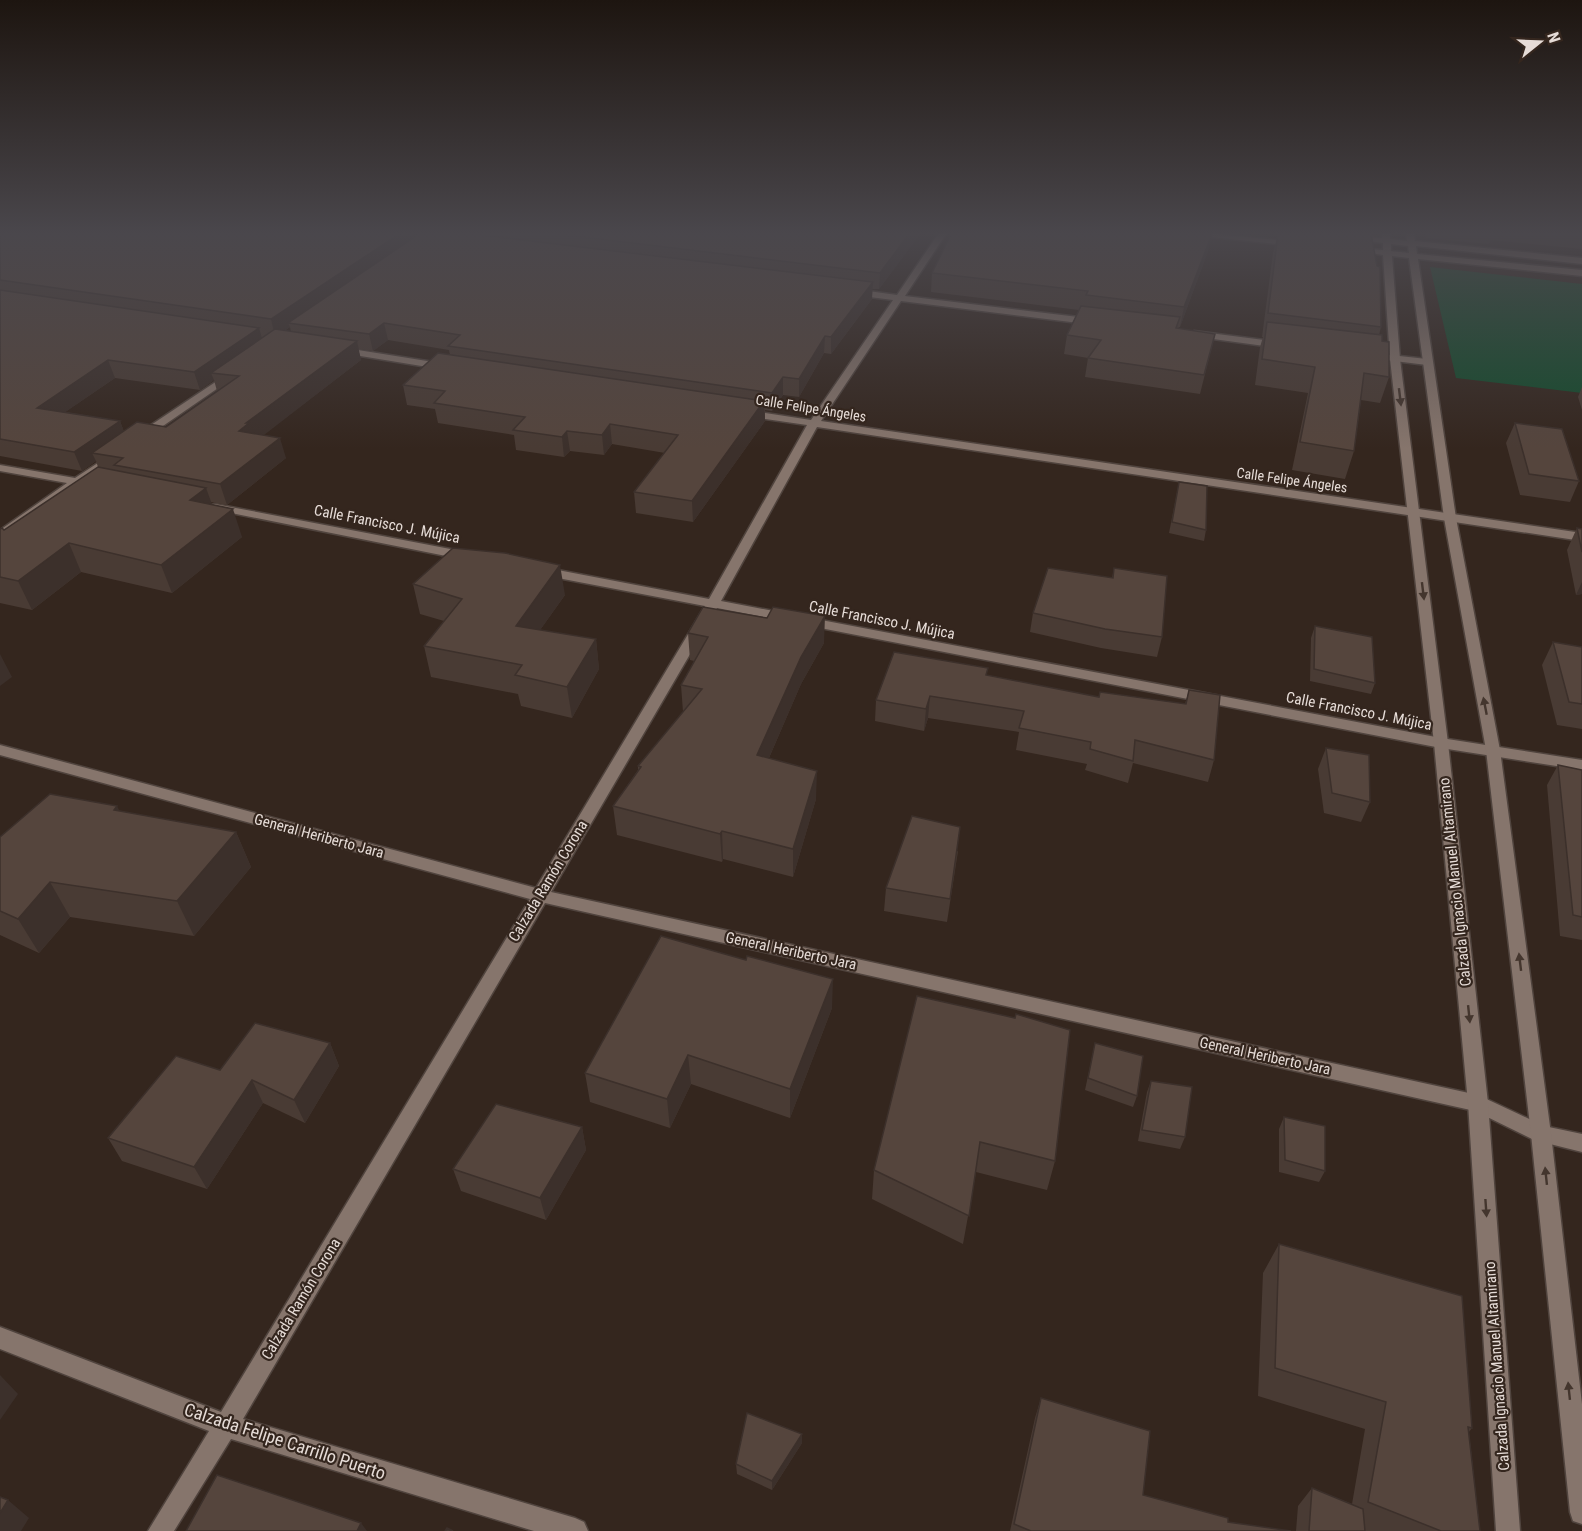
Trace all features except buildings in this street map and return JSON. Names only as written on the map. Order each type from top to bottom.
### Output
[{"type":"street","name":"Calzada Ramón Corona","points":[[160,1531],[226,1425],[713,604],[813,423],[895,305]]},
{"type":"street","points":[[960,305],[1100,323]]},
{"type":"street","name":"Calzada Ignacio Manuel Altamirano","points":[[1391,305],[1395,359],[1441,743],[1478,1103],[1508,1531]]},
{"type":"street","points":[[1420,305],[1450,518],[1493,750],[1541,1134],[1582,1512]]},
{"type":"street","points":[[1183,333],[1289,346]]},
{"type":"street","points":[[329,349],[459,369]]},
{"type":"street","points":[[1371,356],[1427,362]]},
{"type":"street","points":[[135,441],[242,368]]},
{"type":"street","name":"Calle Felipe Ángeles","points":[[731,411],[1582,537]]},
{"type":"street","points":[[0,535],[125,447]]},
{"type":"street","points":[[0,468],[111,487]]},
{"type":"street","name":"Calle Francisco J. Mújica","points":[[204,505],[482,559]]},
{"type":"street","name":"Calle Francisco J. Mújica","points":[[528,568],[1441,743],[1582,765]]},
{"type":"street","name":"General Heriberto Jara","points":[[0,750],[539,895],[1478,1103],[1541,1134],[1582,1143]]},
{"type":"street","name":"Calzada Felipe Carrillo Puerto","points":[[0,1338],[226,1425],[575,1531]]},
{"type":"green space","points":[[1439,305],[1582,305],[1582,393],[1456,378]]}]
